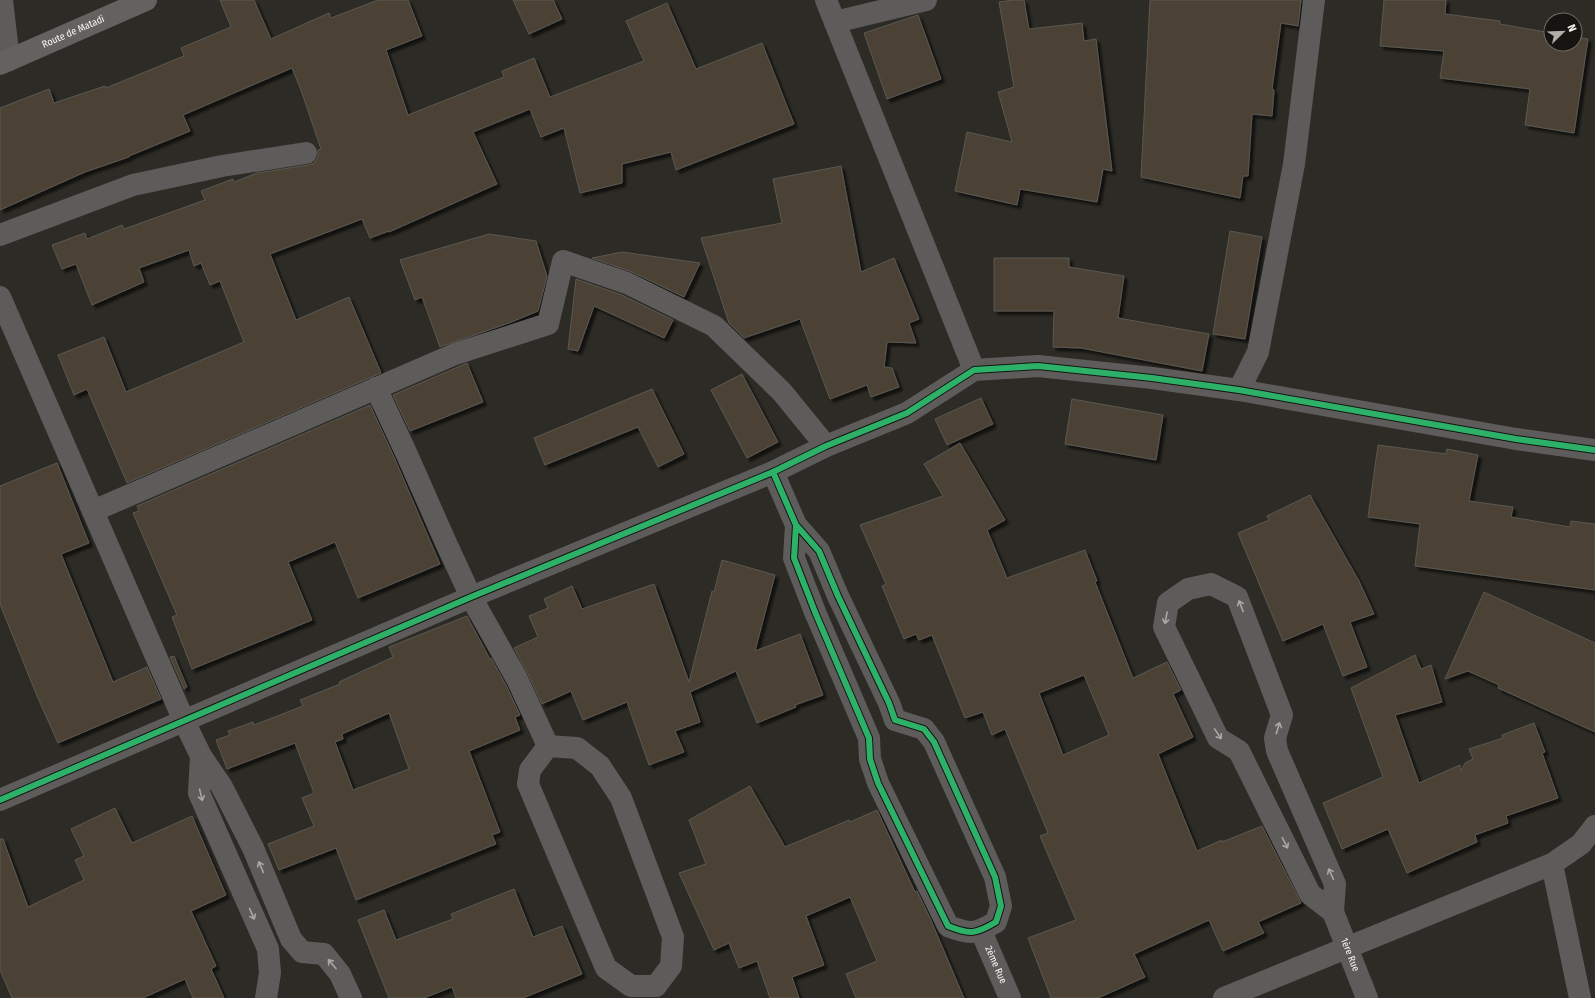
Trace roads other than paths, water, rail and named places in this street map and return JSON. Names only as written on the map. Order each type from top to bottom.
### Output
[{"type":"highway","name":"Route de Matadi","points":[[4,62],[146,0]]},
{"type":"street","points":[[2,0],[4,62]]},
{"type":"street","points":[[826,0],[974,370]]},
{"type":"street","points":[[835,22],[926,0]]},
{"type":"street","points":[[1239,390],[1258,352],[1287,204],[1294,164],[1314,0]]},
{"type":"street","points":[[0,235],[133,185],[222,166],[306,152]]},
{"type":"street","points":[[93,511],[455,354],[548,324],[563,261],[627,283],[714,326],[782,392],[826,446]]},
{"type":"street","points":[[0,298],[184,721],[201,756],[222,787],[253,848],[292,939],[302,952],[324,954],[340,974],[351,998]]},
{"type":"street","points":[[0,800],[471,597],[773,472],[826,446],[907,413],[974,370],[1038,366],[1152,378],[1239,390],[1509,438],[1595,450]]},
{"type":"street","points":[[376,388],[471,597],[517,679],[548,746]]},
{"type":"street","points":[[773,472],[796,525],[819,551],[838,596],[889,703],[895,720],[924,729],[934,742],[995,878],[1001,906],[996,922],[981,931],[964,932],[948,926],[878,783],[870,759],[869,738],[815,612],[794,558],[796,525]]},
{"type":"street","points":[[1210,584],[1237,597],[1282,715],[1275,738],[1277,751],[1335,884],[1333,912],[1310,894],[1239,751],[1218,738],[1164,627],[1168,604],[1188,589],[1210,584]]},
{"type":"street","points":[[860,715],[889,703]]},
{"type":"street","points":[[548,746],[577,748],[600,766],[621,798],[672,937],[671,966],[659,992],[631,986],[606,968],[528,784],[530,770],[548,746]]},
{"type":"street","points":[[1245,764],[1277,751]]},
{"type":"street","points":[[201,756],[199,793],[268,949],[270,973],[266,998]]},
{"type":"street","points":[[1224,998],[1552,864],[1581,844],[1595,826]]},
{"type":"street","points":[[1552,864],[1580,998]]},
{"type":"street","name":"1ère Rue","points":[[1333,912],[1367,998]]},
{"type":"street","name":"2ème Rue","points":[[981,931],[1010,998]]},
{"type":"street","points":[[268,949],[292,939]]}]
